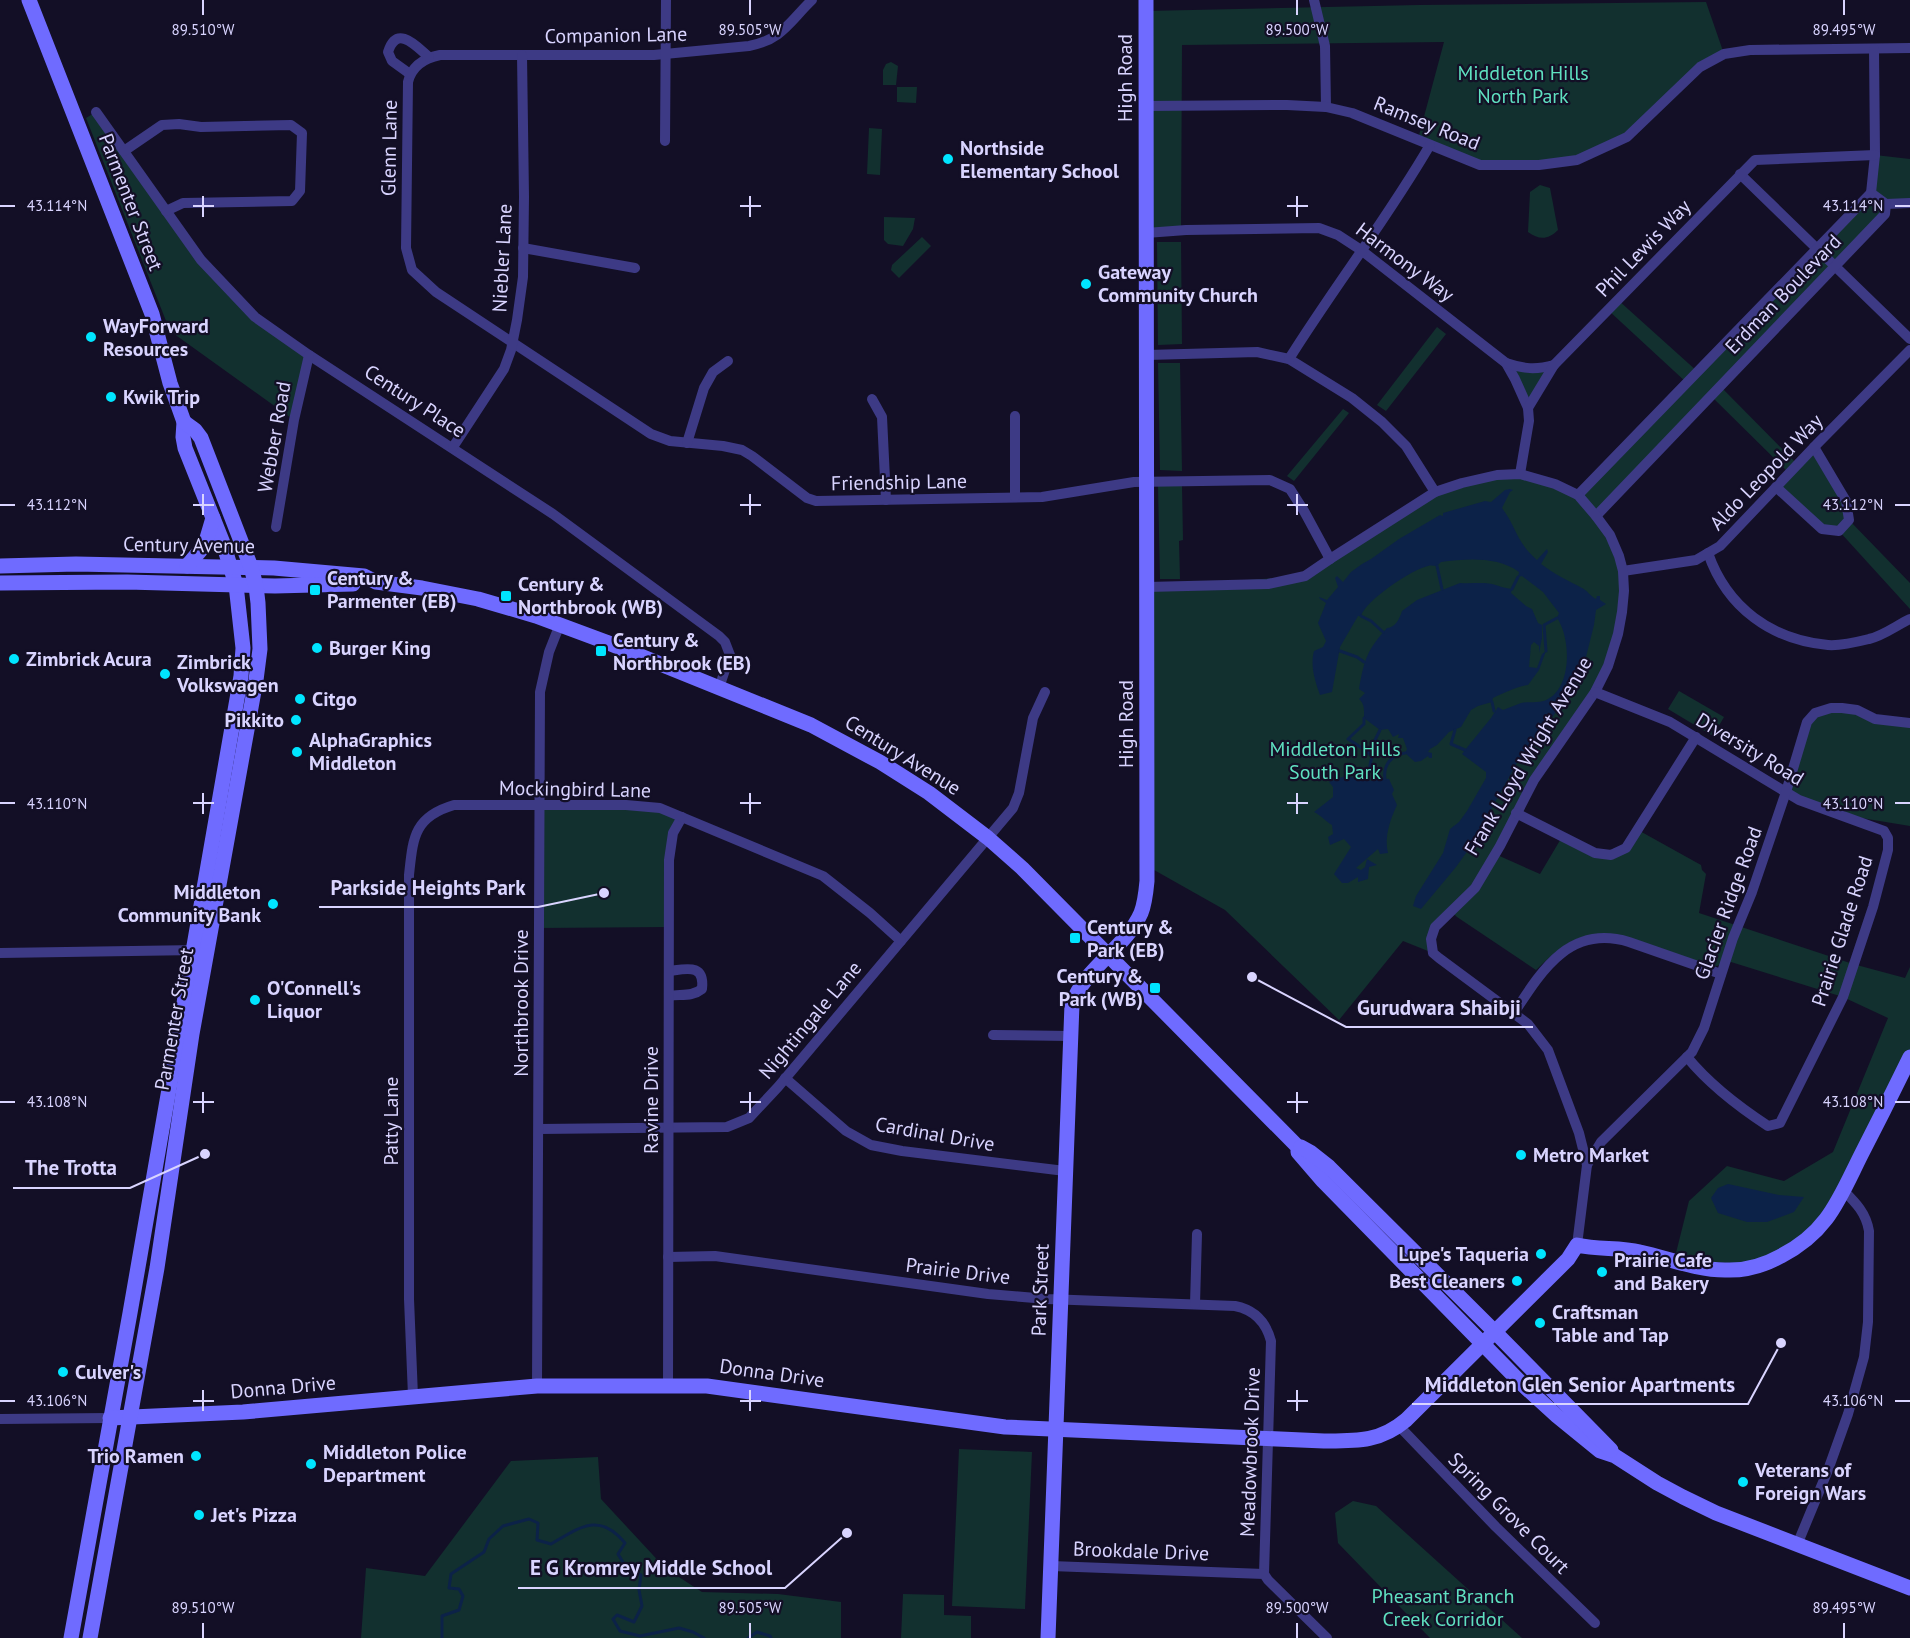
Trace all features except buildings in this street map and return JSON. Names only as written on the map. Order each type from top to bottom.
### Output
[{"type":"street","name":"Parmenter Street","points":[[29,0],[152,314],[170,383],[184,422],[185,448],[213,518],[236,585],[243,648],[241,676],[200,950],[192,1034],[157,1268],[90,1638]]},
{"type":"street","points":[[665,141],[666,0]]},
{"type":"street","name":"High Road","points":[[1107,954],[1135,924],[1144,903],[1147,881],[1146,0]]},
{"type":"street","points":[[1314,0],[1325,46],[1326,107]]},
{"type":"street","name":"Companion Lane","points":[[429,57],[440,55],[667,54],[764,44],[782,32],[808,1]]},
{"type":"street","name":"Glenn Lane","points":[[429,57],[411,41],[404,38],[395,40],[388,52],[392,61],[410,74],[406,150],[406,248],[412,270],[440,295]]},
{"type":"street","name":"Ramsey Road","points":[[1146,106],[1295,105],[1326,107],[1352,113],[1480,165],[1539,165],[1577,160],[1627,137],[1700,67],[1724,54],[1750,50],[1910,48]]},
{"type":"street","points":[[1874,49],[1875,155],[1871,193],[1886,204],[1910,203]]},
{"type":"street","name":"Niebler Lane","points":[[453,447],[500,376],[513,342],[523,277],[522,55]]},
{"type":"street","points":[[410,74],[429,57]]},
{"type":"street","name":"Century Place","points":[[96,112],[201,260],[255,317],[309,355],[553,514],[719,636],[725,642],[730,655],[719,688]]},
{"type":"street","points":[[124,151],[162,125],[179,124],[201,127],[291,125],[302,133],[300,191],[292,201],[183,203],[166,211]]},
{"type":"street","points":[[1288,359],[1396,201],[1430,145]]},
{"type":"street","name":"Phil Lewis Way","points":[[1520,474],[1529,421],[1528,408],[1554,365],[1755,160],[1875,155]]},
{"type":"street","points":[[1740,174],[1910,339]]},
{"type":"street","name":"Erdman Boulevard","points":[[1578,495],[1871,193]]},
{"type":"street","name":"Erdman Boulevard","points":[[1596,516],[1885,214],[1886,204]]},
{"type":"street","name":"Harmony Way","points":[[1146,232],[1318,228],[1338,235],[1361,250],[1506,363],[1528,408]]},
{"type":"street","points":[[523,249],[635,268]]},
{"type":"street","name":"Friendship Lane","points":[[440,295],[651,434],[670,441],[742,450],[807,498],[816,501],[1042,497],[1147,481]]},
{"type":"street","name":"Aldo Leopold Way","points":[[1623,571],[1696,560],[1720,546],[1910,350]]},
{"type":"street","points":[[1146,355],[1257,352],[1288,359],[1352,398],[1382,422],[1406,446],[1435,492]]},
{"type":"street","name":"Webber Road","points":[[276,527],[294,420],[309,355]]},
{"type":"street","points":[[687,443],[704,388],[713,372],[728,361]]},
{"type":"street","points":[[1506,363],[1523,369],[1539,369],[1554,365]]},
{"type":"street","points":[[872,399],[882,417],[886,500]]},
{"type":"street","points":[[1015,416],[1015,497]]},
{"type":"street","name":"Parmenter Street","points":[[70,1638],[142,1245],[256,680],[260,649],[256,586],[252,567],[201,438],[184,422]]},
{"type":"street","points":[[1776,487],[1822,528],[1839,531],[1849,520],[1846,501],[1814,447]]},
{"type":"street","name":"Frank Lloyd Wright Avenue","points":[[1147,587],[1268,584],[1305,576],[1435,492],[1497,475],[1520,474],[1555,484],[1578,495],[1610,535],[1623,571],[1624,591],[1618,634],[1608,666],[1595,692],[1534,780],[1500,846],[1475,888],[1435,927],[1431,939],[1433,953],[1528,1024],[1548,1050],[1579,1133],[1587,1165],[1577,1245]]},
{"type":"street","points":[[1147,481],[1270,480],[1282,485],[1290,489],[1330,558]]},
{"type":"street","points":[[187,566],[205,545],[213,518]]},
{"type":"street","points":[[1708,554],[1720,581],[1739,605],[1766,627],[1791,638],[1830,646],[1871,639],[1910,619]]},
{"type":"street","name":"Century Avenue","points":[[0,566],[76,564],[252,567],[363,576],[376,582],[478,599],[560,624],[811,726],[862,751],[929,793],[988,838],[1022,868],[1298,1147],[1298,1152],[1323,1180],[1530,1391],[1600,1451],[1615,1456],[1683,1497],[1716,1513],[1910,1588]]},
{"type":"street","name":"Century Avenue","points":[[0,583],[127,582],[256,586],[363,585],[376,582]]},
{"type":"street","name":"Northbrook Drive","points":[[537,1386],[540,692],[549,652],[560,624]]},
{"type":"street","name":"Nightingale Lane","points":[[539,1129],[727,1127],[749,1118],[1013,808],[1019,794],[1033,718],[1045,692]]},
{"type":"street","name":"Diversity Road","points":[[1595,692],[1670,722],[1799,800],[1884,831],[1887,835]]},
{"type":"street","name":"Glacier Ridge Road","points":[[1587,1165],[1601,1142],[1688,1057],[1704,1028],[1786,792],[1807,723],[1815,713],[1831,708],[1842,708],[1857,710],[1875,719],[1910,723]]},
{"type":"street","points":[[1516,813],[1595,854],[1611,855],[1626,848],[1696,737]]},
{"type":"street","name":"Mockingbird Lane","points":[[412,847],[420,826],[432,815],[454,805],[656,807],[823,876],[901,941]]},
{"type":"street","name":"Ravine Drive","points":[[668,1386],[669,860],[673,833],[682,817]]},
{"type":"street","name":"Prairie Glade Road","points":[[1688,1057],[1725,1095],[1748,1113],[1768,1126],[1780,1124],[1843,997],[1873,907],[1888,850],[1887,835]]},
{"type":"street","name":"Patty Lane","points":[[412,847],[409,875],[409,1299],[413,1396]]},
{"type":"street","points":[[1514,1013],[1559,953],[1583,940],[1614,938],[1721,974]]},
{"type":"street","points":[[0,953],[200,950]]},
{"type":"street","name":"Park Street","points":[[1048,1638],[1072,1004],[1077,990],[1107,954]]},
{"type":"street","points":[[669,971],[696,970],[703,983],[702,989],[697,993],[669,996]]},
{"type":"street","points":[[993,1035],[1070,1036]]},
{"type":"street","points":[[1495,1332],[1568,1259],[1577,1245],[1593,1249],[1628,1250],[1699,1267],[1723,1270],[1745,1269],[1765,1264],[1800,1246],[1817,1232],[1844,1191],[1910,1057]]},
{"type":"street","name":"Cardinal Drive","points":[[785,1078],[846,1131],[871,1145],[902,1151],[1065,1171]]},
{"type":"street","name":"Century Avenue","points":[[1298,1147],[1303,1147],[1329,1167],[1607,1445],[1615,1456]]},
{"type":"street","points":[[1797,1545],[1848,1414],[1864,1357],[1868,1322],[1869,1231],[1867,1220],[1860,1208],[1844,1191]]},
{"type":"street","points":[[1195,1304],[1197,1234]]},
{"type":"street","name":"Prairie Drive","points":[[668,1257],[715,1256],[988,1294],[1241,1307],[1255,1314],[1269,1333]]},
{"type":"street","name":"Donna Drive","points":[[0,1419],[110,1418],[243,1412],[537,1386],[706,1386],[1005,1427],[1056,1431],[1361,1442],[1380,1436],[1399,1426],[1495,1332]]},
{"type":"street","name":"Meadowbrook Drive","points":[[1264,1574],[1271,1348],[1269,1333]]},
{"type":"street","name":"Spring Grove Court","points":[[1399,1426],[1496,1527],[1595,1623]]},
{"type":"street","name":"Brookdale Drive","points":[[1051,1566],[1264,1574]]},
{"type":"street","points":[[1264,1574],[1327,1638]]},
{"type":"green space","name":"Middleton Hills North Park","points":[[1706,2],[1724,54],[1700,67],[1627,137],[1577,160],[1480,165],[1418,139],[1444,42],[1182,45],[1181,231],[1146,233],[1146,11]]},
{"type":"green space","points":[[891,62],[898,66],[896,85],[883,85],[883,70],[886,64]]},
{"type":"green space","points":[[897,87],[917,87],[916,103],[897,102]]},
{"type":"green space","points":[[96,112],[228,289],[309,355],[294,420],[170,331],[86,118]]},
{"type":"green space","points":[[869,128],[882,129],[880,175],[867,174]]},
{"type":"green space","name":"Middleton Hills South Park","points":[[1875,155],[1910,159],[1910,203],[1886,204],[1885,214],[1720,386],[1797,464],[1814,447],[1846,501],[1849,520],[1910,583],[1910,609],[1839,531],[1822,529],[1776,487],[1789,473],[1711,396],[1597,516],[1610,535],[1624,591],[1608,666],[1534,780],[1495,854],[1540,874],[1562,837],[1611,855],[1638,830],[1701,865],[1706,874],[1699,913],[1853,964],[1905,978],[1910,967],[1910,1057],[1828,1217],[1765,1264],[1674,1261],[1689,1201],[1727,1166],[1784,1181],[1833,1152],[1888,1018],[1843,997],[1731,962],[1713,967],[1601,934],[1581,937],[1565,945],[1536,970],[1451,911],[1435,927],[1433,953],[1403,941],[1339,1020],[1225,910],[1147,866],[1147,587],[1305,576],[1435,492],[1520,474],[1578,494],[1687,383],[1608,310],[1618,300],[1698,372],[1871,193]]},
{"type":"green space","points":[[1540,185],[1550,188],[1558,230],[1551,236],[1543,238],[1528,232],[1530,192]]},
{"type":"green space","points":[[884,217],[915,218],[913,229],[903,246],[888,244],[884,240]]},
{"type":"green space","points":[[922,237],[931,246],[899,278],[891,270],[892,265]]},
{"type":"green space","points":[[1157,242],[1181,242],[1182,344],[1158,345]]},
{"type":"green space","points":[[1437,327],[1446,334],[1386,411],[1377,405]]},
{"type":"green space","points":[[1158,363],[1180,363],[1182,471],[1160,470]]},
{"type":"green space","points":[[1506,363],[1554,365],[1528,408]]},
{"type":"green space","points":[[1343,409],[1349,413],[1294,481],[1287,476]]},
{"type":"green space","points":[[1158,486],[1182,486],[1183,540],[1179,541],[1180,579],[1160,579]]},
{"type":"green space","points":[[1679,691],[1724,717],[1713,736],[1668,709]]},
{"type":"green space","points":[[1831,708],[1910,723],[1910,826],[1837,814],[1786,792],[1807,722]]},
{"type":"green space","points":[[626,805],[682,817],[673,833],[669,927],[539,928],[539,806]]},
{"type":"green space","points":[[959,1449],[1032,1452],[1025,1609],[952,1606]]},
{"type":"green space","points":[[598,1457],[601,1499],[665,1568],[702,1592],[778,1594],[841,1602],[841,1638],[361,1638],[366,1568],[425,1576],[511,1461]]},
{"type":"green space","name":"Pheasant Branch Creek Corridor","points":[[1353,1501],[1376,1506],[1522,1638],[1430,1638],[1338,1543],[1335,1513]]},
{"type":"green space","points":[[903,1594],[944,1595],[944,1615],[971,1616],[971,1638],[901,1638]]},
{"type":"water","points":[[1505,490],[1513,490],[1502,508],[1530,553],[1537,560],[1547,549],[1548,552],[1541,564],[1584,589],[1596,599],[1600,596],[1600,600],[1606,604],[1596,610],[1586,657],[1577,679],[1571,684],[1554,715],[1541,731],[1544,735],[1538,733],[1518,761],[1488,815],[1482,835],[1476,839],[1421,909],[1413,906],[1416,896],[1443,853],[1450,829],[1467,811],[1486,778],[1486,772],[1462,754],[1498,707],[1503,710],[1521,703],[1545,701],[1556,693],[1562,684],[1567,649],[1562,627],[1557,618],[1559,613],[1543,592],[1522,576],[1518,577],[1519,572],[1501,563],[1461,560],[1441,562],[1437,566],[1421,568],[1390,586],[1371,602],[1361,616],[1358,616],[1340,647],[1332,692],[1320,695],[1313,662],[1314,651],[1323,647],[1326,641],[1318,623],[1326,603],[1319,597],[1327,600],[1338,587],[1335,578],[1337,576],[1343,582],[1362,564],[1399,539],[1440,515],[1443,516],[1443,513],[1485,501],[1491,502]]},
{"type":"water","points":[[1460,583],[1488,583],[1512,589],[1511,593],[1532,609],[1538,623],[1542,625],[1539,653],[1539,646],[1534,642],[1531,645],[1529,667],[1537,668],[1542,654],[1546,651],[1539,670],[1528,685],[1506,692],[1493,698],[1492,702],[1471,710],[1461,727],[1449,732],[1430,749],[1428,752],[1432,753],[1432,758],[1428,756],[1415,762],[1405,753],[1407,749],[1403,738],[1398,738],[1399,734],[1393,737],[1388,729],[1380,730],[1364,718],[1363,705],[1359,699],[1365,693],[1359,689],[1363,670],[1367,656],[1375,643],[1387,628],[1397,622],[1402,611],[1417,600]]},
{"type":"water","points":[[1345,776],[1373,781],[1380,778],[1389,779],[1397,805],[1388,829],[1388,853],[1380,854],[1378,849],[1356,868],[1361,870],[1365,867],[1367,859],[1377,865],[1369,867],[1368,879],[1358,882],[1358,877],[1348,883],[1342,883],[1334,874],[1351,847],[1344,839],[1330,845],[1328,837],[1333,834],[1332,825],[1314,812],[1333,797],[1333,787],[1329,782]]},
{"type":"water","points":[[1728,1184],[1779,1195],[1804,1197],[1794,1212],[1767,1222],[1747,1222],[1718,1213],[1711,1198],[1718,1188]]},
{"type":"waterway","points":[[1437,566],[1442,589]]},
{"type":"waterway","points":[[1512,589],[1518,577]]},
{"type":"waterway","points":[[1361,616],[1371,621],[1383,632]]},
{"type":"waterway","points":[[1546,651],[1544,625],[1557,618]]},
{"type":"waterway","points":[[1340,651],[1364,662]]},
{"type":"waterway","points":[[1492,702],[1494,711]]},
{"type":"waterway","points":[[1364,718],[1364,724],[1348,739],[1372,756],[1367,779]]},
{"type":"waterway","points":[[1369,752],[1380,730]]},
{"type":"waterway","points":[[1455,730],[1451,744],[1465,750]]},
{"type":"waterway","points":[[1385,779],[1385,769],[1392,758],[1405,753]]},
{"type":"waterway","points":[[442,1638],[442,1616],[459,1610],[463,1596],[459,1589],[449,1588],[451,1574],[484,1552],[489,1539],[503,1526],[529,1519],[538,1523],[537,1540],[551,1544],[580,1528],[598,1525],[616,1533],[625,1543],[618,1554],[627,1569],[641,1575],[639,1590],[642,1606],[634,1622],[617,1615],[613,1619],[620,1631],[640,1636],[679,1628],[704,1638]]},
{"type":"waterway","points":[[748,1638],[757,1632],[771,1638]]},
{"type":"place","name":"Northside Elementary School","points":[[948,159]]},
{"type":"place","name":"Gateway Community Church","points":[[1086,284]]},
{"type":"place","name":"WayForward Resources","points":[[91,337]]},
{"type":"place","name":"Kwik Trip","points":[[111,397]]},
{"type":"place","name":"Century & Parmenter (EB)","points":[[315,590]]},
{"type":"place","name":"Century & Northbrook (WB)","points":[[506,596]]},
{"type":"place","name":"Burger King","points":[[317,648]]},
{"type":"place","name":"Century & Northbrook (EB)","points":[[601,651]]},
{"type":"place","name":"Zimbrick Acura","points":[[14,659]]},
{"type":"place","name":"Zimbrick Volkswagen","points":[[165,674]]},
{"type":"place","name":"Citgo","points":[[300,699]]},
{"type":"place","name":"Pikkito","points":[[296,720]]},
{"type":"place","name":"AlphaGraphics Middleton","points":[[297,752]]},
{"type":"place","name":"Parkside Heights Park","points":[[604,893]]},
{"type":"place","name":"Middleton Community Bank","points":[[273,904]]},
{"type":"place","name":"Century & Park (EB)","points":[[1075,938]]},
{"type":"place","name":"Gurudwara Shaibji","points":[[1252,977]]},
{"type":"place","name":"Century & Park (WB)","points":[[1155,988]]},
{"type":"place","name":"O'Connell's Liquor","points":[[255,1000]]},
{"type":"place","name":"The Trotta","points":[[205,1154]]},
{"type":"place","name":"Metro Market","points":[[1521,1155]]},
{"type":"place","name":"Lupe's Taqueria","points":[[1541,1254]]},
{"type":"place","name":"Prairie Cafe and Bakery","points":[[1602,1272]]},
{"type":"place","name":"Best Cleaners","points":[[1517,1281]]},
{"type":"place","name":"Craftsman Table and Tap","points":[[1540,1323]]},
{"type":"place","name":"Middleton Glen Senior Apartments","points":[[1781,1343]]},
{"type":"place","name":"Culver's","points":[[63,1372]]},
{"type":"place","name":"Trio Ramen","points":[[196,1456]]},
{"type":"place","name":"Middleton Police Department","points":[[311,1464]]},
{"type":"place","name":"Veterans of Foreign Wars","points":[[1743,1482]]},
{"type":"place","name":"Jet's Pizza","points":[[199,1515]]},
{"type":"place","name":"E G Kromrey Middle School","points":[[847,1533]]}]
